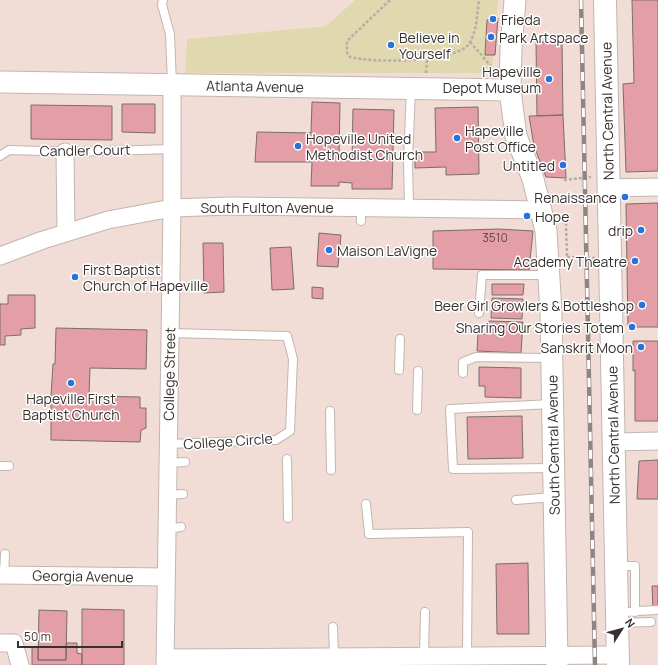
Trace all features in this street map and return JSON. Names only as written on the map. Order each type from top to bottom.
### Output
[{"type":"main road","name":"North Central Avenue","points":[[605,0],[614,442],[625,566],[623,616],[618,660]]},
{"type":"street","name":"South Central Avenue","points":[[515,0],[511,49],[510,90],[516,136],[533,179],[546,231],[554,468],[557,660]]},
{"type":"street","name":"Atlanta Avenue","points":[[0,82],[510,90]]},
{"type":"street","name":"College Street","points":[[165,661],[166,577],[174,528],[176,462],[168,444],[172,208],[172,84]]},
{"type":"street","points":[[65,152],[66,233]]},
{"type":"street","points":[[608,188],[658,187]]},
{"type":"street","name":"South Fulton Avenue","points":[[0,256],[43,240],[108,220],[172,208],[230,206],[361,215],[403,212],[541,210]]},
{"type":"street","points":[[614,442],[658,441]]},
{"type":"street","name":"Georgia Avenue","points":[[2,575],[166,577]]},
{"type":"street","points":[[0,643],[14,643],[20,665]]},
{"type":"street","points":[[165,661],[334,656],[400,661],[424,656],[467,656],[557,660],[618,660]]},
{"type":"lane","points":[[163,0],[162,5],[170,34],[172,84]]},
{"type":"lane","points":[[403,212],[408,161],[411,88]]},
{"type":"lane","name":"Candler Court","points":[[0,156],[9,150],[65,152],[172,149]]},
{"type":"lane","points":[[479,313],[482,275],[548,275]]},
{"type":"lane","name":"College Circle","points":[[168,444],[276,440],[290,431],[293,359],[287,336],[170,333]]},
{"type":"lane","points":[[399,370],[400,339]]},
{"type":"lane","points":[[463,373],[463,362],[476,357],[551,358]]},
{"type":"lane","points":[[417,410],[418,370]]},
{"type":"lane","points":[[552,404],[450,409],[453,469],[554,468]]},
{"type":"lane","points":[[330,411],[331,470]]},
{"type":"lane","points":[[287,459],[288,518]]},
{"type":"lane","points":[[0,466],[9,466]]},
{"type":"lane","points":[[516,500],[554,497]]},
{"type":"lane","points":[[366,504],[369,534],[468,532],[467,656]]},
{"type":"lane","points":[[2,575],[5,554]]},
{"type":"lane","points":[[623,616],[658,610]]},
{"type":"lane","points":[[424,656],[425,612]]},
{"type":"lane","points":[[623,616],[651,622]]},
{"type":"lane","points":[[333,627],[334,656]]},
{"type":"path","points":[[390,0],[347,41],[347,53],[350,57],[374,61],[427,58],[460,52],[470,42],[475,28],[479,0]]},
{"type":"path","points":[[470,42],[490,66]]},
{"type":"path","points":[[426,74],[427,58]]},
{"type":"path","points":[[564,180],[591,177],[591,170]]},
{"type":"path","points":[[566,222],[567,257],[595,258]]},
{"type":"shaded area","points":[[0,0],[355,0],[326,26],[187,39],[185,73],[492,73],[498,0],[658,0],[658,665],[0,665]]},
{"type":"shaded area","points":[[355,0],[498,0],[492,73],[185,73],[187,39],[326,26]]},
{"type":"building","points":[[632,0],[658,0],[658,171],[626,172],[623,84],[634,83]]},
{"type":"building","name":"Park Artspace","points":[[498,18],[495,55],[485,55],[487,20]]},
{"type":"building","name":"Hapeville Depot Museum","points":[[536,42],[562,42],[563,115],[537,116]]},
{"type":"building","name":"Hopeville United Methodist Church","points":[[312,102],[340,103],[339,159],[352,159],[353,109],[394,110],[392,189],[352,189],[352,183],[339,182],[339,186],[311,186],[312,162],[255,162],[257,132],[311,133]]},
{"type":"building","points":[[122,104],[155,104],[155,133],[122,132]]},
{"type":"building","points":[[31,105],[112,106],[112,140],[31,139]]},
{"type":"building","name":"Hapeville Post Office","points":[[478,107],[479,174],[446,175],[446,167],[415,168],[415,152],[436,152],[435,108]]},
{"type":"building","points":[[563,115],[566,178],[546,177],[534,146],[529,116]]},
{"type":"building","points":[[658,203],[658,327],[628,327],[626,204]]},
{"type":"building","points":[[499,229],[533,231],[529,270],[433,269],[433,231]]},
{"type":"building","name":"Maison LaVigne","points":[[319,233],[341,235],[338,267],[317,266]]},
{"type":"building","points":[[203,243],[223,243],[224,292],[204,293]]},
{"type":"building","points":[[291,247],[294,289],[272,290],[270,248]]},
{"type":"building","points":[[492,284],[524,284],[523,295],[492,295]]},
{"type":"building","points":[[312,287],[323,288],[323,299],[312,298]]},
{"type":"building","points":[[8,295],[35,295],[35,328],[21,329],[21,335],[5,336],[5,345],[0,345],[0,304],[8,304]]},
{"type":"building","points":[[492,298],[523,299],[522,319],[491,318]]},
{"type":"building","points":[[489,321],[523,322],[521,353],[477,351],[478,334],[488,334]]},
{"type":"building","name":"Hapeville First Baptist Church","points":[[56,328],[147,330],[146,369],[90,368],[89,396],[140,397],[140,408],[146,408],[146,428],[141,430],[140,442],[51,440],[51,396],[53,364],[55,364]]},
{"type":"building","points":[[633,341],[658,341],[658,421],[635,421],[635,370],[633,371]]},
{"type":"building","points":[[479,367],[521,368],[521,398],[485,397],[485,386],[479,386]]},
{"type":"building","points":[[522,416],[523,458],[468,459],[467,417]]},
{"type":"building","points":[[658,460],[658,499],[637,499],[639,461]]},
{"type":"building","points":[[528,563],[529,634],[497,634],[496,564]]},
{"type":"building","points":[[652,586],[658,586],[658,610],[653,610]]},
{"type":"building","points":[[82,609],[124,610],[124,665],[82,665]]},
{"type":"building","points":[[39,610],[67,611],[66,660],[38,660]]},
{"type":"building","points":[[66,643],[77,643],[77,653],[82,654],[82,665],[32,665],[32,647],[38,647],[38,660],[66,660]]},
{"type":"railway","points":[[581,0],[595,665]]},
{"type":"place","name":"Frieda","points":[[493,19]]},
{"type":"place","name":"Park Artspace","points":[[491,37]]},
{"type":"place","name":"Believe in Yourself","points":[[391,45]]},
{"type":"place","name":"Hapeville Depot Museum","points":[[549,79]]},
{"type":"place","name":"Hapeville Post Office","points":[[457,138]]},
{"type":"place","name":"Hopeville United Methodist Church","points":[[298,146]]},
{"type":"place","name":"Untitled","points":[[563,165]]},
{"type":"place","name":"Renaissance","points":[[625,197]]},
{"type":"place","name":"Hope","points":[[527,216]]},
{"type":"place","name":"drip","points":[[641,230]]},
{"type":"place","name":"Maison LaVigne","points":[[329,250]]},
{"type":"place","name":"Academy Theatre","points":[[635,261]]},
{"type":"place","name":"First Baptist Church of Hapeville","points":[[75,277]]},
{"type":"place","name":"Beer Girl Growlers & Bottleshop","points":[[642,305]]},
{"type":"place","name":"Sharing Our Stories Totem","points":[[632,327]]},
{"type":"place","name":"Sanskrit Moon","points":[[641,347]]},
{"type":"place","name":"Hapeville First Baptist Church","points":[[71,383]]}]
